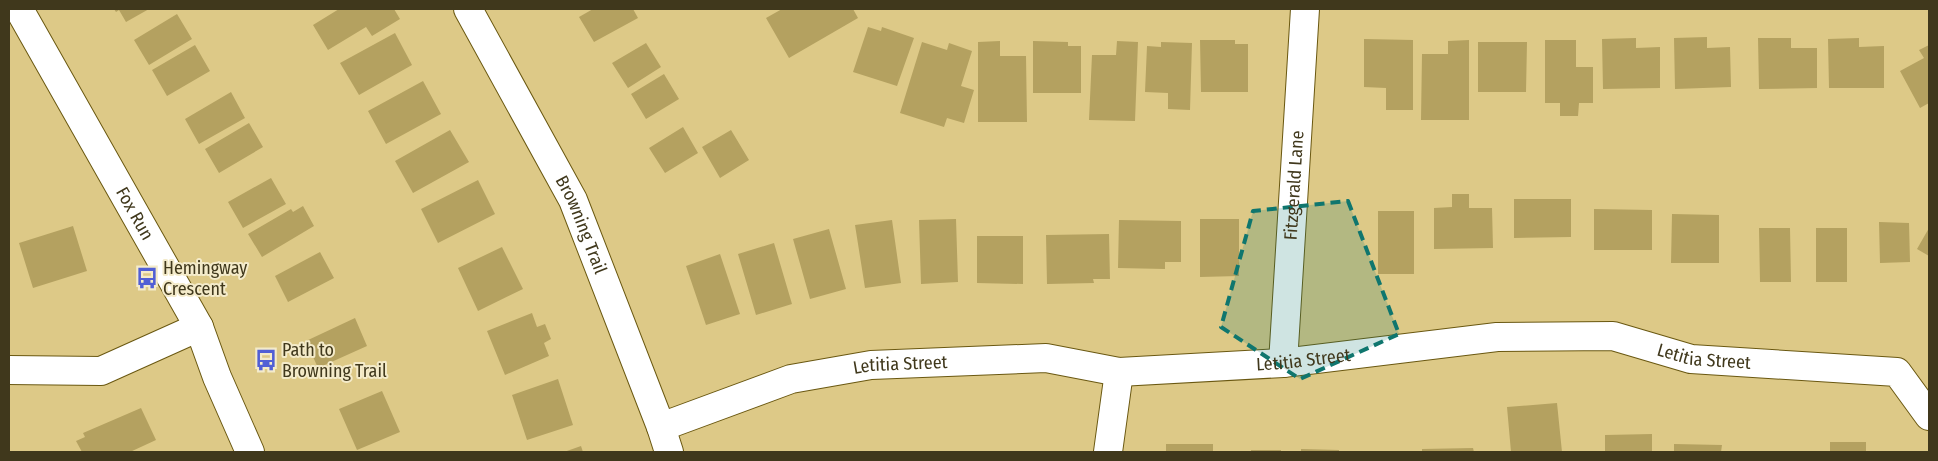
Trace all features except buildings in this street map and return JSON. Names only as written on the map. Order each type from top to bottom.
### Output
[{"type":"street","name":"Fox Run","points":[[19,9],[200,327],[217,377],[250,452]]},
{"type":"street","name":"Browning Trail","points":[[468,9],[573,200],[665,440]]},
{"type":"street","name":"Fitzgerald Lane","points":[[1283,364],[1305,9]]},
{"type":"street","points":[[9,370],[101,371],[200,327]]},
{"type":"street","name":"Letitia Street","points":[[665,440],[791,379],[871,365],[1046,358],[1119,372],[1283,364],[1497,337],[1613,336],[1691,359],[1897,372],[1929,416]]},
{"type":"street","points":[[1108,452],[1119,372]]},
{"type":"highlighted area","points":[[1348,201],[1399,334],[1300,379],[1221,327],[1253,211]]},
{"type":"place","name":"Hemingway Crescent","points":[[147,278]]},
{"type":"place","name":"Path to Browning Trail","points":[[266,360]]}]
